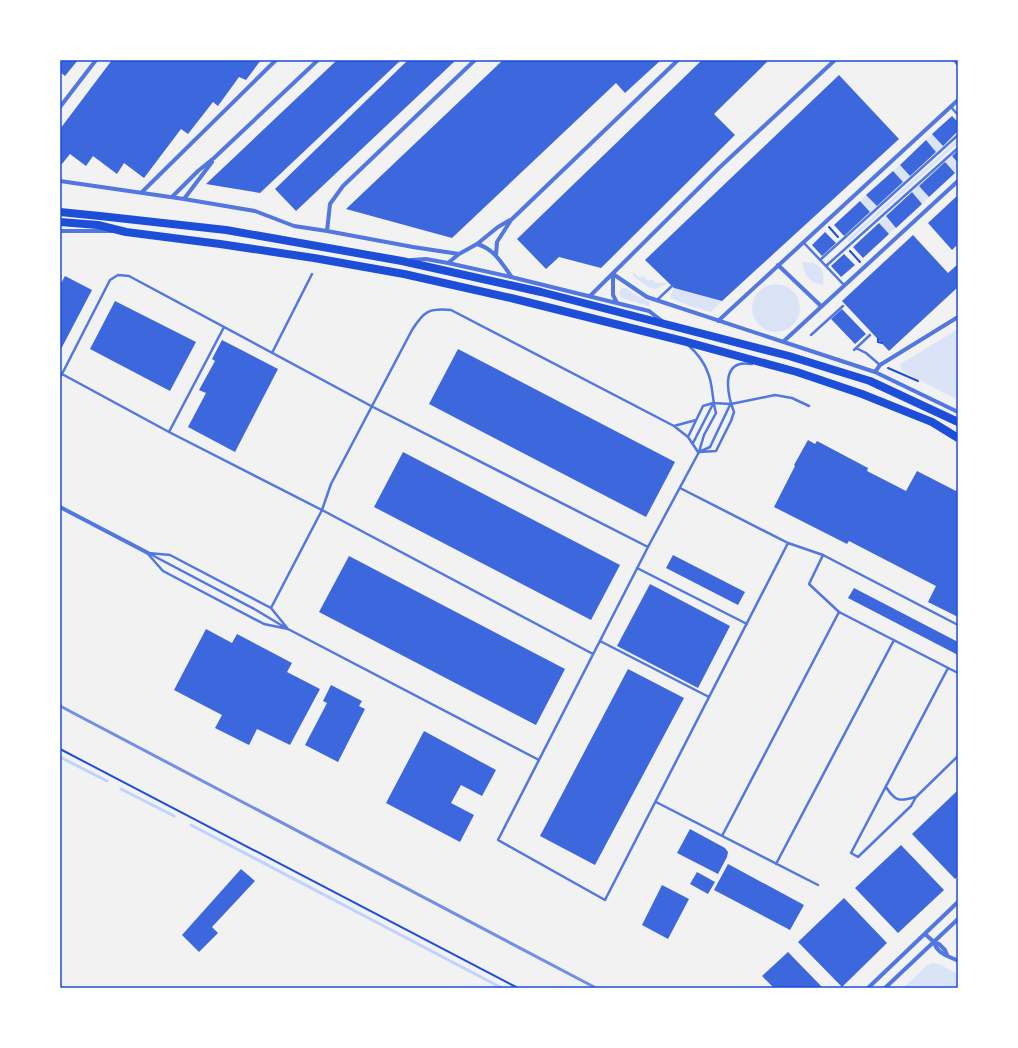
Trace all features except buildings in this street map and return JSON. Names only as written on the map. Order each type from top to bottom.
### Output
[{"type":"highway","points":[[60,212],[226,230],[402,261],[541,292],[789,356],[870,381],[958,422]]},
{"type":"highway","points":[[60,222],[98,225],[126,232],[314,258],[404,274],[511,298],[683,341],[797,372],[862,394],[932,422],[958,438]]},
{"type":"street","points":[[60,107],[96,60]]},
{"type":"street","points":[[142,192],[276,60]]},
{"type":"street","points":[[172,197],[318,60]]},
{"type":"street","points":[[327,231],[330,204],[343,186],[474,60]]},
{"type":"street","points":[[496,255],[497,242],[511,220],[678,60]]},
{"type":"street","points":[[590,296],[719,168],[835,60]]},
{"type":"street","points":[[954,60],[958,64]]},
{"type":"street","points":[[718,321],[958,100]]},
{"type":"street","points":[[184,199],[204,174],[214,158]]},
{"type":"street","points":[[60,181],[142,192],[255,211],[294,226],[413,248],[459,254]]},
{"type":"street","points":[[784,341],[958,181]]},
{"type":"street","points":[[448,263],[459,254],[477,244],[498,227],[511,220]]},
{"type":"street","points":[[60,231],[126,232]]},
{"type":"street","points":[[477,244],[486,247],[496,255],[511,277]]},
{"type":"street","points":[[402,261],[426,259],[511,277],[649,311],[664,323]]},
{"type":"street","points":[[778,265],[822,306]]},
{"type":"street","points":[[613,274],[647,297],[875,372],[958,412]]},
{"type":"street","points":[[613,274],[613,295],[617,303]]},
{"type":"street","points":[[875,372],[880,365],[958,317]]},
{"type":"street","points":[[60,507],[148,553]]},
{"type":"street","points":[[868,988],[958,902]]},
{"type":"street","points":[[885,988],[958,919]]},
{"type":"street","points":[[925,934],[934,942],[935,948],[941,953],[958,961]]},
{"type":"lane","points":[[951,107],[958,115]]},
{"type":"lane","points":[[820,260],[958,135]]},
{"type":"lane","points":[[826,266],[958,148]]},
{"type":"lane","points":[[803,242],[844,285]]},
{"type":"lane","points":[[272,352],[312,274]]},
{"type":"lane","points":[[593,654],[322,510],[61,376],[110,280],[118,275],[129,276],[373,407],[648,547]]},
{"type":"lane","points":[[657,300],[672,286]]},
{"type":"lane","points":[[811,335],[843,306]]},
{"type":"lane","points":[[271,608],[322,510],[331,484],[373,407],[412,330],[427,312],[438,309],[451,310],[674,426],[688,437],[699,452]]},
{"type":"lane","points":[[170,432],[224,327]]},
{"type":"lane","points":[[870,335],[855,349],[866,353],[880,365]]},
{"type":"lane","points":[[683,341],[699,354],[709,374],[716,413],[704,435],[699,452],[637,568],[498,840],[605,900],[788,543]]},
{"type":"lane","points":[[699,452],[716,451],[732,421],[734,412],[727,381],[731,370],[739,364],[763,363]]},
{"type":"lane","points":[[688,437],[703,406],[713,403],[731,404],[775,395],[792,398],[809,406]]},
{"type":"lane","points":[[692,443],[713,403]]},
{"type":"lane","points":[[699,452],[710,447],[731,404]]},
{"type":"lane","points":[[674,426],[696,420]]},
{"type":"lane","points":[[680,488],[788,543],[823,555],[958,625]]},
{"type":"lane","points":[[148,553],[170,555],[271,608],[288,629]]},
{"type":"lane","points":[[148,553],[256,610],[288,629],[539,760]]},
{"type":"lane","points":[[148,553],[163,571],[264,624],[288,629]]},
{"type":"lane","points":[[823,555],[809,584],[839,612],[958,673]]},
{"type":"lane","points":[[637,568],[747,624]]},
{"type":"lane","points":[[722,836],[839,612]]},
{"type":"lane","points":[[600,640],[709,697]]},
{"type":"lane","points":[[776,864],[894,640]]},
{"type":"lane","points":[[948,668],[851,854],[858,857],[912,806],[916,797],[958,756]]},
{"type":"lane","points":[[886,786],[896,799],[903,801],[916,797]]},
{"type":"lane","points":[[656,802],[818,885]]},
{"type":"path","points":[[878,339],[878,342],[882,343]]},
{"type":"path","points":[[880,365],[900,372],[918,381]]},
{"type":"path","points":[[60,749],[518,988]]},
{"type":"shaded area","points":[[932,134],[943,146],[936,152],[926,140]]},
{"type":"shaded area","points":[[958,139],[958,143],[849,242],[847,240]]},
{"type":"shaded area","points":[[952,156],[958,163],[958,171],[955,173],[945,162]]},
{"type":"shaded area","points":[[900,165],[910,176],[903,182],[893,171]]},
{"type":"shaded area","points":[[919,186],[929,197],[922,204],[912,192]]},
{"type":"shaded area","points":[[866,195],[877,206],[870,212],[860,201]]},
{"type":"shaded area","points":[[886,216],[896,228],[889,234],[879,223]]},
{"type":"shaded area","points":[[802,262],[813,263],[820,266],[823,274],[823,285],[818,284],[808,278],[804,271]]},
{"type":"shaded area","points":[[633,272],[640,278],[643,276],[648,281],[651,279],[656,283],[668,283],[656,289],[650,288],[633,276]]},
{"type":"shaded area","points":[[776,284],[785,286],[793,291],[798,299],[800,308],[798,317],[793,325],[785,330],[776,332],[767,330],[759,325],[754,317],[752,308],[754,299],[759,291],[767,286]]},
{"type":"shaded area","points":[[622,288],[626,288],[635,295],[650,302],[649,306],[620,297],[619,292]]},
{"type":"shaded area","points":[[674,288],[722,301],[711,312],[687,305],[671,298]]},
{"type":"shaded area","points":[[958,329],[958,400],[902,371],[900,364]]},
{"type":"shaded area","points":[[933,963],[941,965],[958,974],[958,988],[903,988],[927,965]]},
{"type":"waterway","points":[[60,757],[107,781]]},
{"type":"waterway","points":[[121,789],[174,816]]},
{"type":"waterway","points":[[191,825],[502,988]]},
{"type":"railway","points":[[60,706],[596,988]]}]
